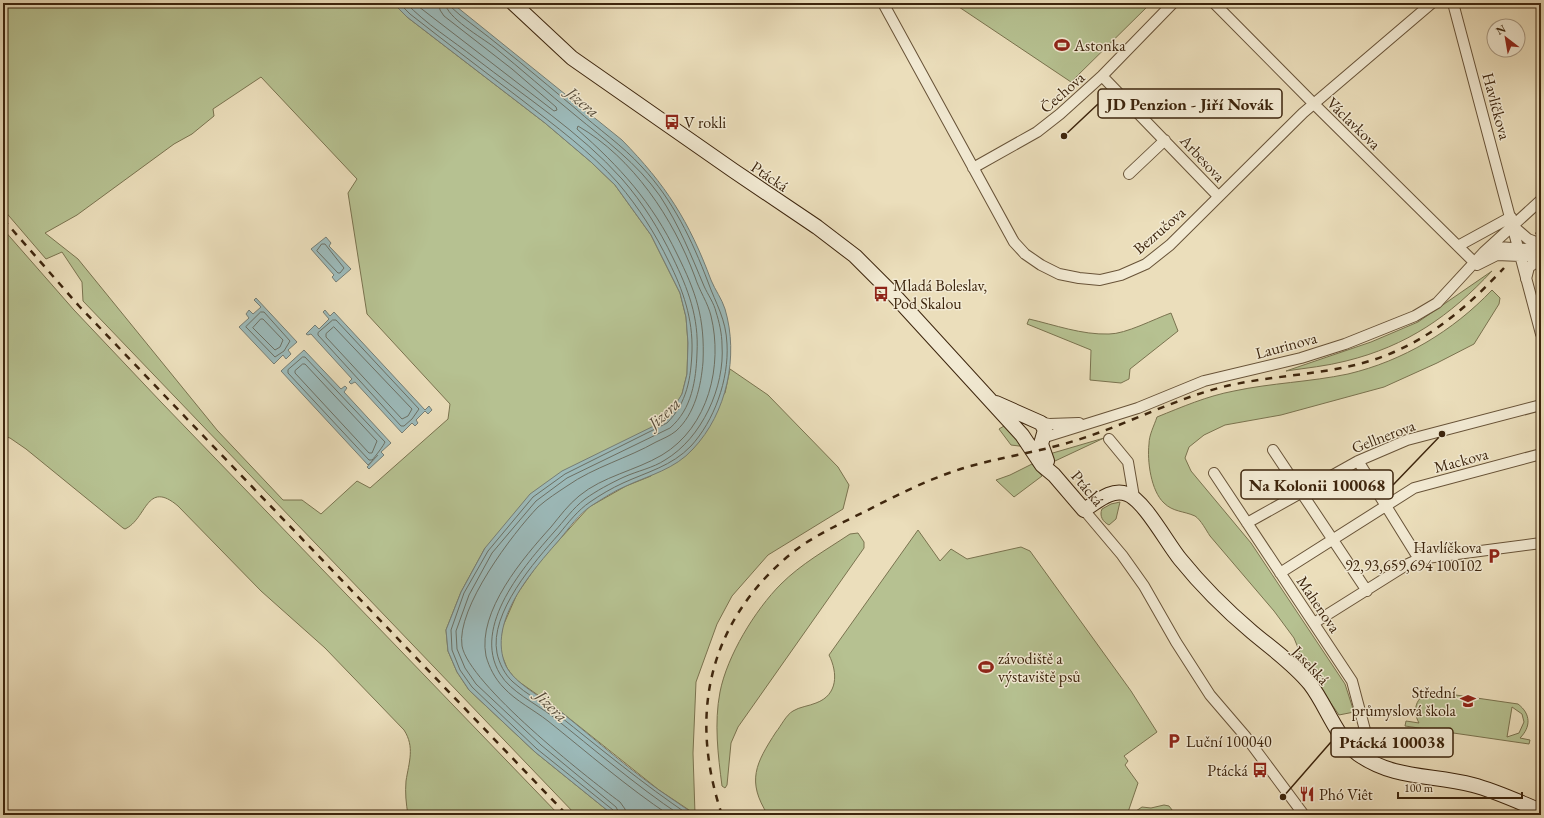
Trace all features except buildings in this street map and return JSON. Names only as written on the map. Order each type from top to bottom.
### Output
[{"type":"street","name":"Ptácká","points":[[513,3],[572,58],[672,129],[823,231],[855,256],[894,295],[1022,435],[1042,465],[1054,475],[1122,555],[1144,586],[1176,642],[1210,695],[1246,737],[1304,815]]},
{"type":"street","name":"Bezručova","points":[[883,3],[1005,228],[1025,254],[1059,274],[1100,280],[1114,277],[1146,264],[1170,245],[1303,113],[1432,3]]},
{"type":"street","name":"Václavkova","points":[[1214,3],[1475,263]]},
{"type":"street","name":"Havlíčkova","points":[[1454,3],[1525,276]]},
{"type":"street","name":"Čechova","points":[[973,168],[1037,132],[1102,76],[1168,4]]},
{"type":"street","name":"Arbesova","points":[[1102,76],[1218,196]]},
{"type":"street","name":"Arbesova","points":[[1129,174],[1165,140]]},
{"type":"street","points":[[1458,246],[1512,222],[1541,200]]},
{"type":"street","points":[[1512,222],[1541,252]]},
{"type":"street","name":"Laurinova","points":[[1042,438],[1138,408],[1204,381],[1301,358],[1383,330],[1415,316],[1437,303],[1512,222]]},
{"type":"street","points":[[1484,252],[1498,247],[1519,251],[1541,252]]},
{"type":"street","points":[[1467,272],[1491,257],[1519,251]]},
{"type":"street","points":[[1525,276],[1529,267],[1541,252]]},
{"type":"street","points":[[1505,254],[1516,262],[1525,276],[1541,334]]},
{"type":"street","name":"Ptácká","points":[[989,399],[1035,421]]},
{"type":"street","name":"Gellnerova","points":[[1247,523],[1358,461],[1407,440],[1541,405]]},
{"type":"street","points":[[1035,421],[1045,430],[1042,438],[1034,440],[1028,439],[1022,435],[1022,425],[1035,421]]},
{"type":"street","name":"Laurinova","points":[[1035,421],[1049,424],[1087,423]]},
{"type":"street","name":"Ptácká","points":[[1042,438],[1041,450],[1054,475]]},
{"type":"street","points":[[1109,439],[1128,462],[1134,497]]},
{"type":"street","points":[[1273,450],[1367,591]]},
{"type":"street","name":"Mackova","points":[[1280,573],[1414,488],[1541,454]]},
{"type":"street","points":[[1358,461],[1419,559]]},
{"type":"street","name":"Mahenova","points":[[1214,473],[1352,681],[1374,764]]},
{"type":"street","points":[[1084,510],[1112,493],[1125,493],[1134,497]]},
{"type":"street","name":"Jaselská","points":[[1134,497],[1142,505],[1180,559],[1239,621],[1310,684],[1346,742],[1358,753],[1374,764],[1401,774],[1473,785],[1541,811]]},
{"type":"street","points":[[1314,623],[1408,564],[1419,559],[1541,543]]},
{"type":"green space","points":[[3,3],[393,3],[407,17],[545,123],[591,162],[615,185],[651,235],[680,293],[686,317],[688,343],[687,374],[682,394],[674,410],[666,420],[642,433],[485,548],[461,592],[446,630],[448,651],[457,672],[469,690],[535,752],[613,815],[576,815],[83,301],[82,282],[62,252],[46,259],[3,209]],"holes":[[[261,77],[357,179],[348,193],[367,314],[450,404],[448,419],[370,488],[357,481],[321,514],[302,500],[283,500],[217,430],[78,259],[45,233],[77,215],[174,144],[192,134],[214,116],[213,109]]]},
{"type":"green space","name":"Astonka","points":[[953,3],[1151,3],[1071,82]]},
{"type":"green space","points":[[3,229],[74,310],[161,402],[559,815],[408,815],[406,781],[410,761],[410,749],[404,730],[325,648],[261,591],[178,506],[167,499],[159,497],[153,499],[132,524],[125,529],[26,449],[10,438],[3,436]]},
{"type":"green space","points":[[1492,271],[1460,302],[1426,327],[1408,338],[1368,355],[1346,361],[1324,366],[1286,371],[1371,342],[1418,322]]},
{"type":"green space","points":[[1492,290],[1500,298],[1499,304],[1474,344],[1384,387],[1281,415],[1225,425],[1204,435],[1189,447],[1185,458],[1191,471],[1251,543],[1345,684],[1354,712],[1339,715],[1305,665],[1294,638],[1274,611],[1210,536],[1199,520],[1191,514],[1175,510],[1167,506],[1160,498],[1153,484],[1149,467],[1149,441],[1152,430],[1157,417],[1195,402],[1224,393],[1248,388],[1348,374],[1388,361],[1407,353],[1444,331],[1461,319]]},
{"type":"green space","points":[[1171,313],[1178,331],[1130,369],[1129,379],[1121,383],[1090,380],[1091,350],[1027,324],[1029,319],[1089,333],[1109,334],[1132,329]]},
{"type":"green space","points":[[730,369],[768,395],[838,467],[849,485],[843,509],[768,555],[732,596],[717,624],[696,682],[693,753],[695,814],[659,790],[555,707],[515,679],[507,668],[501,653],[500,641],[503,626],[517,594],[540,561],[589,507],[626,486],[651,476],[725,393]]},
{"type":"green space","points":[[1004,426],[1007,427],[1027,447],[1011,445],[999,429]]},
{"type":"green space","points":[[1104,438],[1055,461],[1051,456],[1046,455]]},
{"type":"green space","points":[[1032,464],[1042,476],[1014,497],[996,480],[1010,475]]},
{"type":"green space","points":[[1120,502],[1116,519],[1109,525],[1102,518],[1102,509],[1111,504]]},
{"type":"green space","name":"závodiště a výstaviště psů","points":[[918,530],[940,561],[951,549],[967,559],[1021,547],[1030,551],[1131,691],[1157,732],[1124,756],[1128,761],[1125,765],[1138,783],[1127,815],[768,815],[757,792],[756,782],[756,772],[763,753],[790,713],[798,708],[816,703],[829,695],[835,676],[829,655]]},
{"type":"green space","points":[[858,533],[864,542],[864,548],[738,727],[731,743],[727,785],[725,788],[722,786],[717,739],[718,704],[720,692],[729,664],[743,634],[761,607],[781,584],[805,564],[850,534]]},
{"type":"green space","points":[[1435,692],[1518,704],[1525,712],[1528,721],[1524,734],[1520,738],[1530,740],[1529,744],[1405,726],[1406,721],[1419,723],[1416,712],[1417,703],[1424,695]],"holes":[[[1512,707],[1522,714],[1524,722],[1519,733],[1507,737]]]},
{"type":"green space","points":[[1164,805],[1169,806],[1176,815],[1130,815],[1142,807],[1151,808]]},
{"type":"water","name":"Jizera","points":[[393,3],[452,3],[622,140],[638,157],[675,205],[694,240],[724,305],[729,327],[731,346],[730,364],[722,401],[705,435],[686,456],[678,462],[662,471],[608,495],[591,506],[574,521],[537,566],[515,598],[507,615],[502,632],[501,649],[506,666],[510,673],[523,685],[561,712],[643,779],[685,808],[699,815],[613,815],[535,752],[469,690],[457,672],[448,651],[446,630],[461,592],[485,548],[530,494],[562,471],[666,420],[682,394],[687,374],[688,343],[686,317],[680,293],[651,235],[615,185],[591,162],[545,123],[407,17]]},
{"type":"water","points":[[326,237],[331,243],[329,246],[351,269],[336,282],[332,277],[334,275],[311,249]]},
{"type":"water","points":[[256,298],[297,342],[288,350],[291,354],[286,359],[283,355],[274,364],[239,327],[249,318],[246,314],[249,310],[253,314],[261,307],[254,300]]},
{"type":"water","points":[[325,310],[330,316],[334,312],[425,410],[429,406],[432,410],[428,414],[425,411],[416,420],[418,423],[415,426],[412,423],[402,433],[355,382],[351,384],[349,382],[352,379],[311,334],[306,334],[315,325],[319,329],[329,319],[323,312]]},
{"type":"water","points":[[304,350],[341,389],[345,386],[347,388],[344,392],[391,443],[381,452],[384,455],[369,469],[367,467],[378,455],[368,465],[281,371]]},
{"type":"railway","points":[[3,219],[79,306],[567,815]]},
{"type":"railway","points":[[1536,234],[1541,228]]},
{"type":"railway","points":[[722,815],[712,779],[707,743],[707,708],[712,675],[723,643],[738,613],[760,584],[787,557],[805,543],[825,531],[897,495],[928,481],[964,468],[1074,441],[1211,390],[1252,381],[1314,373],[1374,360],[1410,344],[1440,326],[1467,305],[1504,268]]},
{"type":"place","name":"Astonka","points":[[1062,45]]},
{"type":"place","name":"V rokli","points":[[672,122]]},
{"type":"place","name":"JD Penzion - Jiří Novák","points":[[1064,136]]},
{"type":"place","name":"Mladá Boleslav, Pod Skalou","points":[[881,294]]},
{"type":"place","name":"Na Kolonii 100068","points":[[1442,434]]},
{"type":"place","name":"Havlíčkova 92,93,659,694 100102","points":[[1494,556]]},
{"type":"place","name":"závodiště a výstaviště psů","points":[[986,667]]},
{"type":"place","name":"Střední průmyslová škola","points":[[1468,701]]},
{"type":"place","name":"Luční 100040","points":[[1174,741]]},
{"type":"place","name":"Ptácká","points":[[1260,770]]},
{"type":"place","name":"Phó Viêt","points":[[1307,794]]},
{"type":"place","name":"Ptácká 100038","points":[[1283,797]]}]
